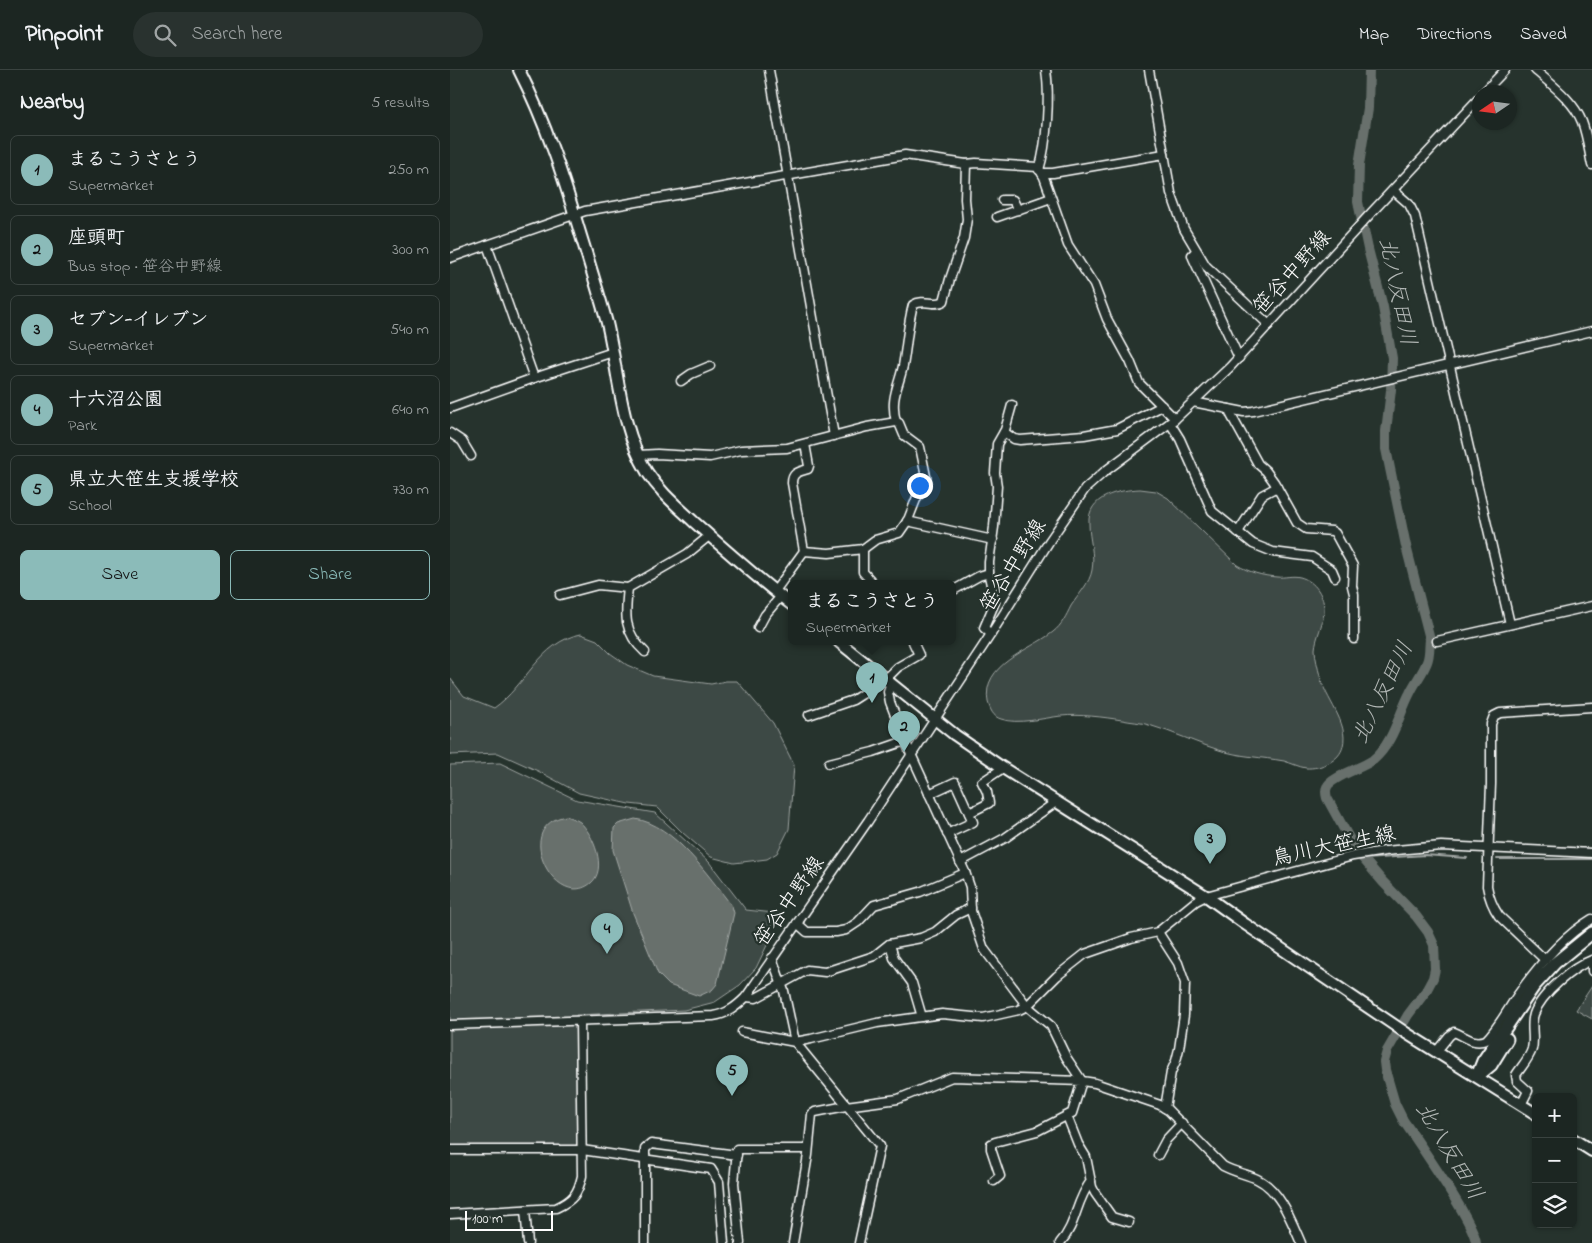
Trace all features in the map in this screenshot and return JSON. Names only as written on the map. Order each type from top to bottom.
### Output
[{"type":"highway","points":[[1478,1076],[1483,1062],[1534,986],[1555,962],[1592,933]]},
{"type":"highway","points":[[1478,1076],[1491,1064],[1546,983],[1565,962],[1592,942]]},
{"type":"main road","points":[[518,70],[549,136],[575,214],[602,305],[627,427],[638,455],[648,473],[661,490],[709,536],[788,602]]},
{"type":"main road","points":[[843,645],[935,720],[1003,768],[1206,896],[1404,1032],[1478,1076],[1532,1112]]},
{"type":"main road","points":[[1577,1142],[1592,1151]]},
{"type":"street","points":[[770,70],[834,436]]},
{"type":"street","points":[[1040,172],[1048,84],[1046,70]]},
{"type":"street","points":[[1149,70],[1173,201],[1184,230],[1206,266],[1269,325]]},
{"type":"street","points":[[1491,85],[1505,70]]},
{"type":"street","points":[[1535,70],[1565,97],[1578,114],[1583,123],[1592,165]]},
{"type":"street","name":"笹谷中野線","points":[[450,1025],[713,1016],[724,1014],[736,1007],[746,997],[935,720],[1050,540],[1085,489],[1104,472],[1172,421],[1239,358],[1368,216],[1472,106]]},
{"type":"street","points":[[1040,172],[1053,173],[1164,154]]},
{"type":"street","points":[[450,258],[575,214],[905,155],[966,164],[1038,167],[1068,245],[1094,284],[1107,320],[1130,361],[1139,382],[1162,406],[1172,421],[1212,510],[1253,544],[1273,552],[1312,557],[1332,570],[1335,577]]},
{"type":"street","points":[[804,551],[829,553],[863,549],[875,540],[897,535],[907,521],[917,497],[925,488],[927,481],[920,447],[904,435],[896,422],[893,398],[904,362],[908,326],[914,305],[920,302],[939,304],[944,301],[962,247],[967,219],[965,199],[966,164]]},
{"type":"street","points":[[1393,190],[1409,204],[1415,216],[1510,624]]},
{"type":"street","points":[[997,217],[1051,198]]},
{"type":"street","points":[[1002,200],[1013,200],[1018,210]]},
{"type":"street","points":[[487,245],[534,378]]},
{"type":"street","points":[[1196,251],[1192,255],[1193,258],[1239,358]]},
{"type":"street","points":[[1193,402],[1244,412],[1253,411],[1592,331]]},
{"type":"street","points":[[450,408],[613,352]]},
{"type":"street","points":[[681,381],[691,374],[710,366]]},
{"type":"street","points":[[991,634],[984,628],[995,602],[989,562],[996,495],[996,444],[1004,432],[1012,405]]},
{"type":"street","points":[[1004,432],[1014,439],[1020,440],[1084,435],[1118,429],[1162,406]]},
{"type":"street","points":[[1229,409],[1230,415],[1258,464],[1266,471],[1277,487],[1293,518],[1302,527],[1335,533],[1349,557],[1353,573],[1354,639]]},
{"type":"street","points":[[638,455],[657,454],[710,457],[742,450],[779,449],[896,422]]},
{"type":"street","points":[[450,433],[462,441],[471,456]]},
{"type":"street","points":[[758,628],[804,551],[792,477],[808,469],[810,464],[805,444]]},
{"type":"street","points":[[1238,532],[1262,495],[1277,487]]},
{"type":"street","points":[[907,521],[992,540]]},
{"type":"street","points":[[560,594],[598,585],[628,588],[687,554],[709,536]]},
{"type":"street","points":[[863,549],[863,572],[870,580]]},
{"type":"street","points":[[956,589],[979,576],[990,573]]},
{"type":"street","points":[[628,588],[626,622],[633,636],[645,652]]},
{"type":"street","points":[[1437,641],[1592,606]]},
{"type":"street","points":[[809,715],[853,700],[888,681],[898,667],[919,655],[914,645]]},
{"type":"street","points":[[888,681],[890,702],[905,741],[970,887],[970,908],[984,949],[1026,1006],[1051,1026],[1066,1057],[1082,1081]]},
{"type":"street","points":[[1545,960],[1499,916],[1493,907],[1487,886],[1490,730],[1494,716],[1508,712],[1592,706]]},
{"type":"street","points":[[829,763],[873,752],[905,741]]},
{"type":"street","points":[[969,813],[989,803],[987,792],[982,782],[1003,768]]},
{"type":"street","points":[[929,794],[955,782],[969,813],[973,822],[947,834]]},
{"type":"street","points":[[960,862],[1005,838],[1056,802]]},
{"type":"street","name":"鳥川大笹生線","points":[[1158,932],[1196,901],[1206,896],[1353,856],[1441,846],[1592,853]]},
{"type":"street","points":[[797,923],[807,932],[846,930],[858,922],[874,905],[920,892],[965,874]]},
{"type":"street","points":[[746,997],[756,998],[807,970],[825,972],[874,956],[890,944],[909,941],[935,932],[956,915],[970,908]]},
{"type":"street","points":[[1436,1052],[1454,1032],[1473,1042],[1486,1040],[1522,988],[1545,960],[1572,933],[1592,919]]},
{"type":"street","points":[[742,1032],[795,1042],[877,1023],[942,1014],[983,1018],[1019,1010],[1085,954],[1131,938],[1158,932],[1178,963],[1185,982],[1184,1015],[1179,1049],[1171,1072],[1165,1108]]},
{"type":"street","points":[[890,944],[894,958],[912,983],[922,1017]]},
{"type":"street","points":[[772,958],[782,985],[795,1042],[880,1146],[859,1243]]},
{"type":"street","points":[[1521,1105],[1528,1091],[1517,1081],[1516,1076],[1532,1049],[1534,1014],[1559,982],[1582,964],[1592,961],[1592,970]]},
{"type":"street","points":[[450,1214],[556,1208],[571,1199],[578,1191],[582,1176],[580,1021]]},
{"type":"street","points":[[793,1243],[812,1114],[823,1110],[898,1099],[952,1078],[1082,1081],[1095,1083],[1165,1108],[1223,1166],[1255,1178],[1271,1188],[1301,1243]]},
{"type":"street","points":[[994,1181],[1000,1176],[991,1144],[1036,1131],[1072,1112],[1082,1081]]},
{"type":"street","points":[[1066,1116],[1086,1157],[1095,1193],[1112,1217],[1129,1222]]},
{"type":"street","points":[[1158,1155],[1166,1140],[1182,1123]]},
{"type":"street","points":[[645,1243],[645,1149],[651,1144],[737,1155]]},
{"type":"street","points":[[740,1243],[734,1183],[737,1149],[808,1149]]},
{"type":"street","points":[[450,1150],[582,1150],[711,1169],[719,1182],[724,1243]]},
{"type":"street","points":[[1060,1243],[1066,1237],[1073,1223],[1083,1192],[1091,1181]]},
{"type":"street","points":[[525,1210],[528,1243]]},
{"type":"shaded area","points":[[1140,489],[1156,491],[1168,498],[1237,565],[1251,572],[1266,576],[1300,577],[1310,582],[1318,590],[1323,600],[1324,612],[1315,649],[1316,659],[1323,685],[1340,719],[1344,737],[1341,751],[1334,760],[1317,767],[1306,768],[1284,761],[1227,752],[1146,724],[1076,715],[1007,721],[998,718],[992,712],[988,702],[988,689],[992,678],[999,668],[1056,629],[1064,620],[1089,580],[1093,558],[1089,524],[1093,507],[1106,496]]},
{"type":"shaded area","points":[[581,634],[597,640],[610,653],[627,665],[653,676],[711,684],[737,681],[773,723],[794,765],[789,829],[777,853],[767,859],[734,863],[711,857],[657,807],[629,804],[579,793],[538,771],[498,753],[450,755],[450,678],[464,696],[494,708],[505,699],[543,655],[554,646]]},
{"type":"shaded area","points":[[500,763],[577,800],[655,813],[709,862],[746,910],[774,913],[770,939],[756,968],[740,985],[715,1002],[684,1010],[576,1015],[578,1146],[450,1147],[450,765]]},
{"type":"shaded area","points":[[566,816],[580,822],[585,827],[597,852],[598,869],[596,877],[591,883],[578,889],[564,886],[553,877],[544,864],[540,849],[541,835],[550,823]]},
{"type":"shaded area","points":[[635,819],[649,823],[677,841],[701,867],[732,906],[734,913],[717,984],[712,990],[699,996],[669,985],[658,974],[633,913],[613,850],[614,828],[618,824]]},
{"type":"shaded area","points":[[1592,986],[1592,1019],[1576,1010]]},
{"type":"waterway","name":"北八反田川","points":[[1369,70],[1368,108],[1359,165],[1358,202],[1383,307],[1392,358],[1386,449],[1406,546],[1430,639],[1429,657],[1406,701],[1386,746],[1373,760],[1330,783],[1326,788],[1326,792],[1327,798],[1355,849],[1383,882],[1416,916],[1428,932],[1434,945],[1435,969],[1433,978],[1387,1051],[1384,1062],[1385,1070],[1395,1104],[1403,1120],[1456,1201],[1466,1218],[1476,1243]]},
{"type":"waterway","points":[[1364,859],[1425,855],[1467,858]]},
{"type":"waterway","points":[[1497,859],[1592,859]]},
{"type":"place","name":"まるこうさとう","points":[[872,703]]},
{"type":"place","name":"座頭町","points":[[904,752]]},
{"type":"place","name":"セブン-イレブン","points":[[1210,864]]},
{"type":"place","name":"十六沼公園","points":[[607,954]]},
{"type":"place","name":"県立大笹生支援学校","points":[[732,1096]]}]
